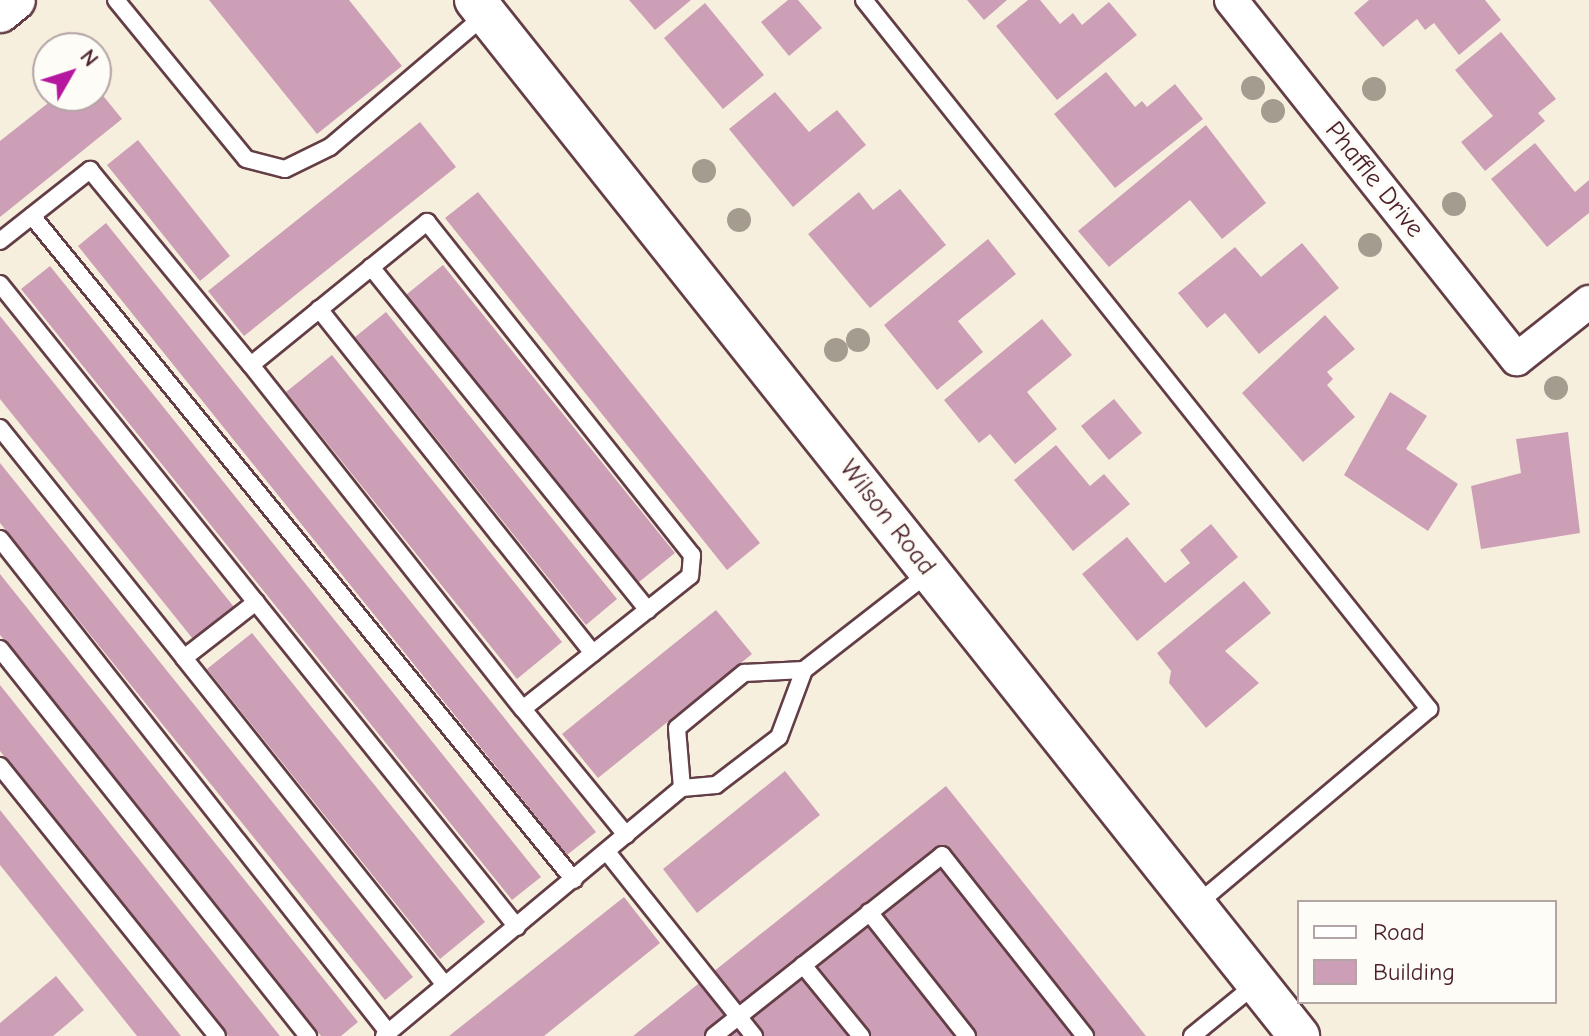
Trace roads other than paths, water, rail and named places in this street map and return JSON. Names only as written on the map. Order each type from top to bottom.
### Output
[{"type":"street","points":[[0,12],[15,0]]},
{"type":"street","name":"Phaffle Drive","points":[[1231,0],[1517,359],[1589,302]]},
{"type":"street","name":"Wilson Road","points":[[481,7],[1299,1036]]},
{"type":"lane","points":[[116,0],[246,159],[285,169],[330,147],[481,7]]},
{"type":"lane","points":[[864,0],[1429,709],[1195,906]]},
{"type":"lane","points":[[0,241],[90,170],[251,365],[626,835]]},
{"type":"lane","points":[[32,216],[574,880]]},
{"type":"lane","points":[[251,365],[427,222],[692,555],[690,576],[523,709]]},
{"type":"lane","points":[[371,267],[648,610]]},
{"type":"lane","points":[[0,284],[517,927]]},
{"type":"lane","points":[[319,309],[593,653]]},
{"type":"lane","points":[[0,428],[445,985]]},
{"type":"lane","points":[[0,539],[386,1034],[682,788],[716,785],[779,737],[804,670],[930,572]]},
{"type":"lane","points":[[184,658],[256,602]]},
{"type":"lane","points":[[0,649],[308,1036]]},
{"type":"lane","points":[[682,788],[677,728],[744,673],[804,670]]},
{"type":"lane","points":[[0,766],[217,1036]]},
{"type":"lane","points":[[607,852],[754,1036]]},
{"type":"lane","points":[[714,1036],[942,855],[1085,1036]]},
{"type":"lane","points":[[869,912],[967,1036]]},
{"type":"lane","points":[[803,965],[861,1036]]},
{"type":"lane","points":[[1192,1036],[1257,983]]}]
